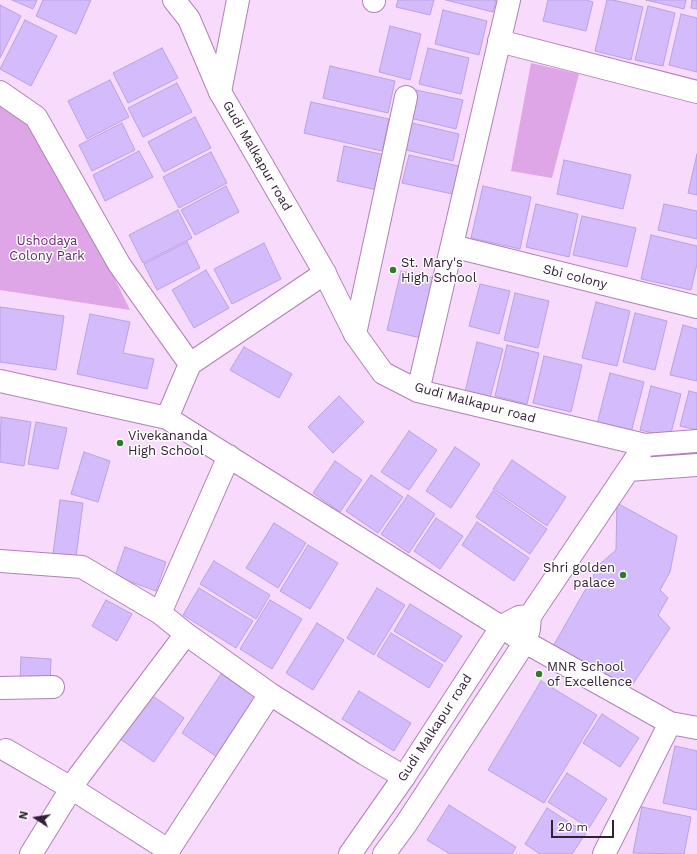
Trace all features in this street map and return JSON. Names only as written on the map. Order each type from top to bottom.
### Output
[{"type":"street","name":"Gudi Malkapur road","points":[[174,0],[189,19],[220,92],[324,273],[355,334],[383,373],[418,391],[645,445],[697,442]]},
{"type":"street","points":[[220,92],[238,0]]},
{"type":"street","points":[[418,391],[509,0]]},
{"type":"street","points":[[499,42],[697,92]]},
{"type":"street","points":[[0,92],[36,117],[119,264],[190,364]]},
{"type":"street","points":[[355,334],[406,97]]},
{"type":"street","name":"Sbi colony","points":[[452,246],[697,307]]},
{"type":"street","points":[[167,418],[190,364],[324,273]]},
{"type":"street","points":[[0,381],[167,418],[502,626],[525,642],[670,723],[697,728]]},
{"type":"street","points":[[384,854],[406,824],[525,642],[529,629],[530,616],[645,445]]},
{"type":"street","points":[[160,613],[229,456]]},
{"type":"street","points":[[628,470],[697,465]]},
{"type":"street","points":[[0,561],[82,567],[160,613],[186,634],[270,694],[404,777]]},
{"type":"street","name":"Gudi Malkapur road","points":[[350,854],[404,777],[502,626],[519,617],[530,616]]},
{"type":"street","points":[[31,854],[79,776],[186,634]]},
{"type":"street","points":[[0,688],[53,687]]},
{"type":"street","points":[[6,750],[71,788],[167,852],[270,694]]},
{"type":"street","points":[[604,854],[670,723]]},
{"type":"green space","points":[[531,63],[579,74],[552,178],[511,171]]},
{"type":"green space","name":"Ushodaya Colony Park","points":[[0,94],[36,116],[130,310],[0,290]]},
{"type":"building","points":[[12,0],[37,0],[33,9]]},
{"type":"building","points":[[43,0],[91,0],[76,34],[36,16]]},
{"type":"building","points":[[398,0],[434,0],[430,15],[396,7]]},
{"type":"building","points":[[446,0],[496,0],[493,12]]},
{"type":"building","points":[[548,0],[586,0],[593,2],[586,31],[543,21]]},
{"type":"building","points":[[607,0],[643,7],[631,60],[595,51]]},
{"type":"building","points":[[646,0],[686,0],[684,9]]},
{"type":"building","points":[[692,0],[697,0],[697,9],[691,8]]},
{"type":"building","points":[[0,5],[21,16],[0,58]]},
{"type":"building","points":[[648,6],[675,13],[663,66],[635,60]]},
{"type":"building","points":[[443,10],[487,21],[479,55],[435,44]]},
{"type":"building","points":[[681,14],[697,18],[697,72],[669,65]]},
{"type":"building","points":[[25,20],[57,36],[31,86],[0,69]]},
{"type":"building","points":[[390,26],[421,34],[410,80],[379,72]]},
{"type":"building","points":[[162,48],[178,78],[128,103],[113,73]]},
{"type":"building","points":[[428,48],[469,58],[461,94],[419,84]]},
{"type":"building","points":[[330,66],[395,81],[388,113],[323,98]]},
{"type":"building","points":[[110,80],[129,117],[87,139],[68,101]]},
{"type":"building","points":[[177,83],[192,112],[143,137],[128,108]]},
{"type":"building","points":[[416,90],[463,100],[456,129],[410,118]]},
{"type":"building","points":[[311,102],[389,119],[382,151],[304,133]]},
{"type":"building","points":[[195,117],[211,148],[164,172],[148,142]]},
{"type":"building","points":[[408,122],[459,134],[453,161],[402,149]]},
{"type":"building","points":[[122,123],[135,150],[92,171],[79,145]]},
{"type":"building","points":[[344,146],[385,155],[377,190],[337,181]]},
{"type":"building","points":[[139,151],[153,177],[105,201],[93,175]]},
{"type":"building","points":[[211,152],[227,183],[179,208],[163,177]]},
{"type":"building","points":[[697,154],[697,195],[688,193]]},
{"type":"building","points":[[409,155],[463,167],[457,195],[402,183]]},
{"type":"building","points":[[564,160],[631,175],[623,209],[557,194]]},
{"type":"building","points":[[226,186],[239,212],[195,235],[181,210]]},
{"type":"building","points":[[483,186],[531,197],[520,249],[471,238]]},
{"type":"building","points":[[536,204],[578,214],[569,257],[526,247]]},
{"type":"building","points":[[664,204],[697,211],[697,239],[658,230]]},
{"type":"building","points":[[178,210],[192,238],[143,263],[129,235]]},
{"type":"building","points":[[582,216],[636,228],[627,267],[573,255]]},
{"type":"building","points":[[651,235],[697,246],[697,264],[691,290],[641,279]]},
{"type":"building","points":[[187,242],[200,268],[157,290],[144,264]]},
{"type":"building","points":[[264,243],[281,279],[232,304],[214,269]]},
{"type":"building","points":[[206,270],[229,308],[194,328],[172,290]]},
{"type":"building","points":[[401,271],[439,279],[425,339],[387,330]]},
{"type":"building","points":[[480,284],[510,291],[499,334],[469,326]]},
{"type":"building","points":[[515,293],[549,301],[538,348],[504,340]]},
{"type":"building","points":[[596,302],[630,311],[617,366],[582,358]]},
{"type":"building","points":[[0,307],[64,316],[56,370],[0,362]]},
{"type":"building","points":[[635,313],[667,321],[655,370],[623,362]]},
{"type":"building","points":[[90,314],[130,322],[123,353],[154,359],[147,389],[77,374]]},
{"type":"building","points":[[683,325],[697,329],[697,381],[670,375]]},
{"type":"building","points":[[477,342],[503,349],[490,398],[465,392]]},
{"type":"building","points":[[507,345],[539,353],[527,404],[495,396]]},
{"type":"building","points":[[244,347],[292,374],[279,398],[230,370]]},
{"type":"building","points":[[544,356],[582,365],[571,412],[533,403]]},
{"type":"building","points":[[610,373],[644,382],[631,433],[597,424]]},
{"type":"building","points":[[651,386],[681,394],[670,437],[640,430]]},
{"type":"building","points":[[689,391],[697,393],[697,430],[680,426]]},
{"type":"building","points":[[339,396],[364,422],[333,453],[308,427]]},
{"type":"building","points":[[1,417],[31,422],[24,466],[0,462]]},
{"type":"building","points":[[36,422],[67,428],[58,469],[28,464]]},
{"type":"building","points":[[409,431],[437,450],[409,490],[381,472]]},
{"type":"building","points":[[455,447],[480,464],[451,508],[426,491]]},
{"type":"building","points":[[84,452],[110,461],[98,502],[71,494]]},
{"type":"building","points":[[512,460],[566,497],[547,526],[493,489]]},
{"type":"building","points":[[335,461],[362,480],[340,512],[313,493]]},
{"type":"building","points":[[371,475],[403,497],[378,533],[346,511]]},
{"type":"building","points":[[493,491],[547,529],[530,554],[476,517]]},
{"type":"building","points":[[408,495],[435,514],[409,553],[381,534]]},
{"type":"building","points":[[60,500],[83,503],[75,565],[52,562]]},
{"type":"building","points":[[617,503],[677,536],[670,572],[660,590],[668,598],[658,615],[670,628],[629,690],[552,648],[600,564],[616,550]]},
{"type":"building","points":[[436,518],[463,536],[440,569],[414,551]]},
{"type":"building","points":[[477,522],[529,558],[514,581],[462,545]]},
{"type":"building","points":[[274,523],[306,543],[278,588],[246,568]]},
{"type":"building","points":[[308,545],[338,563],[310,609],[280,591]]},
{"type":"building","points":[[125,547],[166,562],[156,591],[115,576]]},
{"type":"building","points":[[214,561],[270,595],[256,619],[200,584]]},
{"type":"building","points":[[199,588],[253,621],[236,648],[183,615]]},
{"type":"building","points":[[377,588],[405,605],[374,655],[347,638]]},
{"type":"building","points":[[106,600],[132,614],[117,641],[92,626]]},
{"type":"building","points":[[270,600],[302,619],[272,669],[240,649]]},
{"type":"building","points":[[410,604],[462,636],[445,662],[394,631]]},
{"type":"building","points":[[317,623],[344,640],[313,690],[286,673]]},
{"type":"building","points":[[391,633],[443,665],[429,688],[377,656]]},
{"type":"building","points":[[21,657],[51,659],[50,683],[20,681]]},
{"type":"building","points":[[221,674],[259,699],[220,759],[182,733]]},
{"type":"building","points":[[541,681],[597,715],[544,803],[488,770]]},
{"type":"building","points":[[359,691],[411,723],[394,751],[342,719]]},
{"type":"building","points":[[150,694],[184,718],[154,762],[120,739]]},
{"type":"building","points":[[602,714],[639,738],[620,767],[583,743]]},
{"type":"building","points":[[675,746],[697,751],[697,810],[663,803]]},
{"type":"building","points":[[567,773],[607,799],[589,828],[548,802]]},
{"type":"building","points":[[449,805],[516,847],[512,854],[450,854],[427,840]]},
{"type":"building","points":[[642,807],[691,817],[684,854],[633,853]]},
{"type":"building","points":[[547,808],[586,833],[572,854],[540,854],[525,844]]},
{"type":"place","name":"St. Mary's High School","points":[[393,270]]},
{"type":"place","name":"Vivekananda High School","points":[[120,443]]},
{"type":"place","name":"Shri golden palace","points":[[623,575]]},
{"type":"place","name":"MNR School of Excellence","points":[[539,674]]}]
